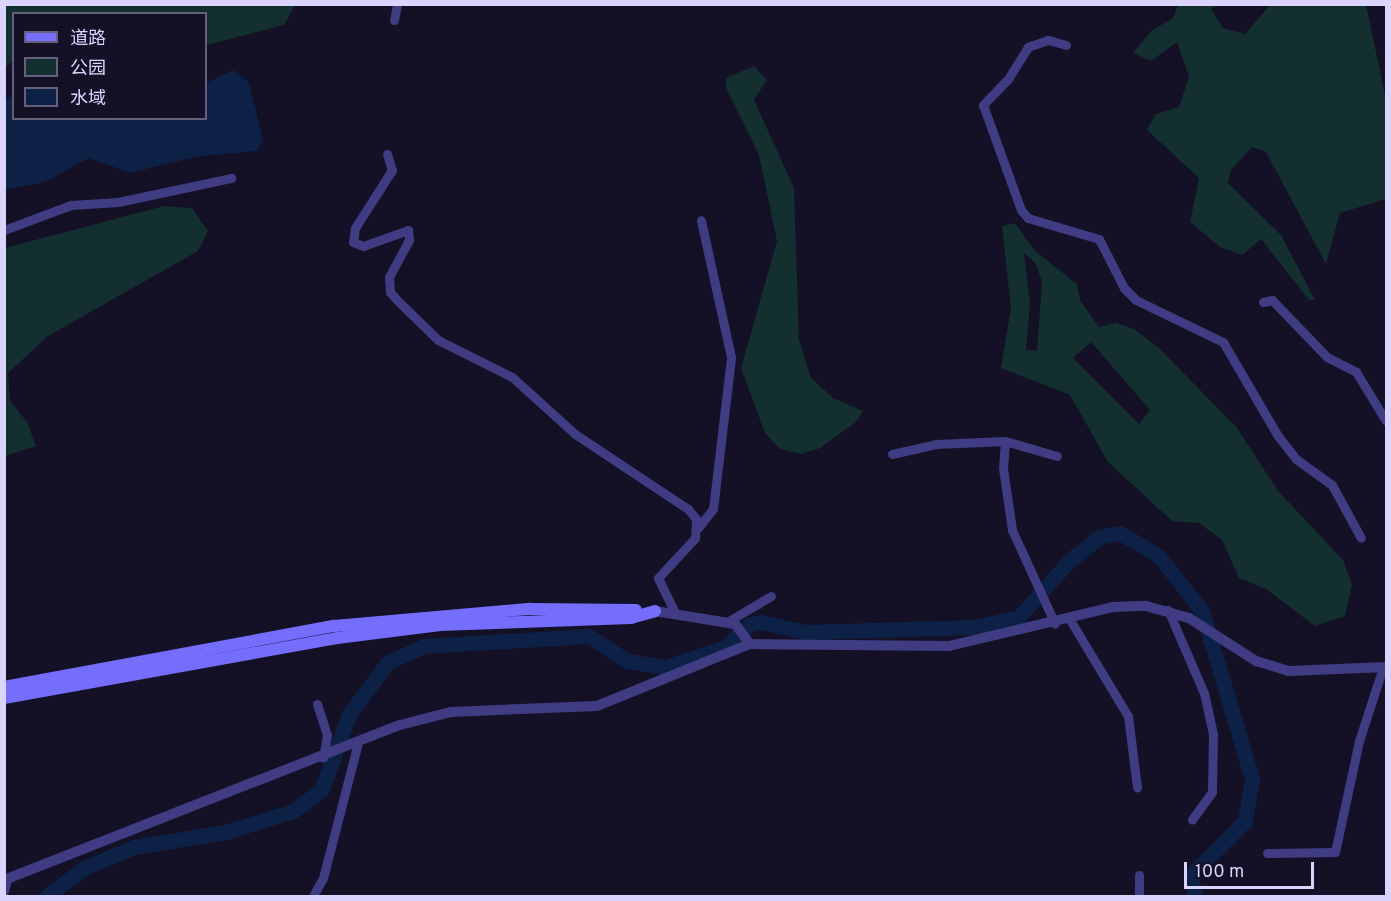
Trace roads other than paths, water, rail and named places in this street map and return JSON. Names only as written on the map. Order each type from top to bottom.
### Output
[{"type":"main road","points":[[4,687],[334,626],[530,609],[655,611]]},
{"type":"main road","points":[[4,698],[337,638],[440,625],[631,618],[655,611]]},
{"type":"street","points":[[394,20],[397,4]]},
{"type":"street","points":[[1066,45],[1048,40],[1028,47],[1007,80],[983,105],[1021,210],[1028,218],[1099,239],[1124,288],[1136,300],[1223,342],[1278,436],[1296,459],[1332,484],[1361,538]]},
{"type":"street","points":[[387,154],[392,170],[353,235],[358,247],[408,230],[409,240],[389,278],[390,292],[438,340],[512,377],[575,434],[688,509],[698,528]]},
{"type":"street","points":[[4,230],[71,205],[118,202],[231,178]]},
{"type":"street","points":[[675,613],[658,578],[713,509],[731,357],[701,220]]},
{"type":"street","points":[[1263,302],[1272,300],[1327,357],[1356,372],[1386,421]]},
{"type":"street","points":[[1005,441],[1003,468],[1012,530],[1055,624]]},
{"type":"street","points":[[892,454],[936,444],[1005,441],[1057,456]]},
{"type":"street","points":[[731,623],[771,596]]},
{"type":"street","points":[[4,891],[6,880],[358,743],[451,712],[597,706],[750,644],[949,646],[1055,624],[1124,606],[1168,610],[1210,630],[1256,661],[1289,671],[1385,667],[1359,741],[1335,852],[1267,853]]},
{"type":"street","points":[[1168,610],[1204,693],[1213,734],[1212,792],[1192,820]]},
{"type":"street","points":[[655,611],[731,623],[750,644]]},
{"type":"street","points":[[1070,620],[1128,716],[1137,787]]},
{"type":"street","points":[[317,704],[327,735],[325,757]]},
{"type":"street","points":[[313,897],[323,878],[358,743]]},
{"type":"street","points":[[1139,875],[1139,897]]},
{"type":"water","points":[[233,70],[249,82],[263,140],[256,151],[199,156],[130,173],[89,158],[45,182],[5,190],[5,99],[12,96],[12,120],[207,120],[207,83]]},
{"type":"waterway","points":[[47,896],[84,868],[134,847],[226,832],[293,811],[322,789],[349,714],[388,662],[424,646],[589,636],[627,661],[666,667],[725,647],[750,624],[761,622],[806,632],[974,627],[1019,617],[1070,560],[1099,537],[1120,533],[1159,556],[1202,611],[1252,779],[1245,821],[1191,875],[1195,896]]}]
